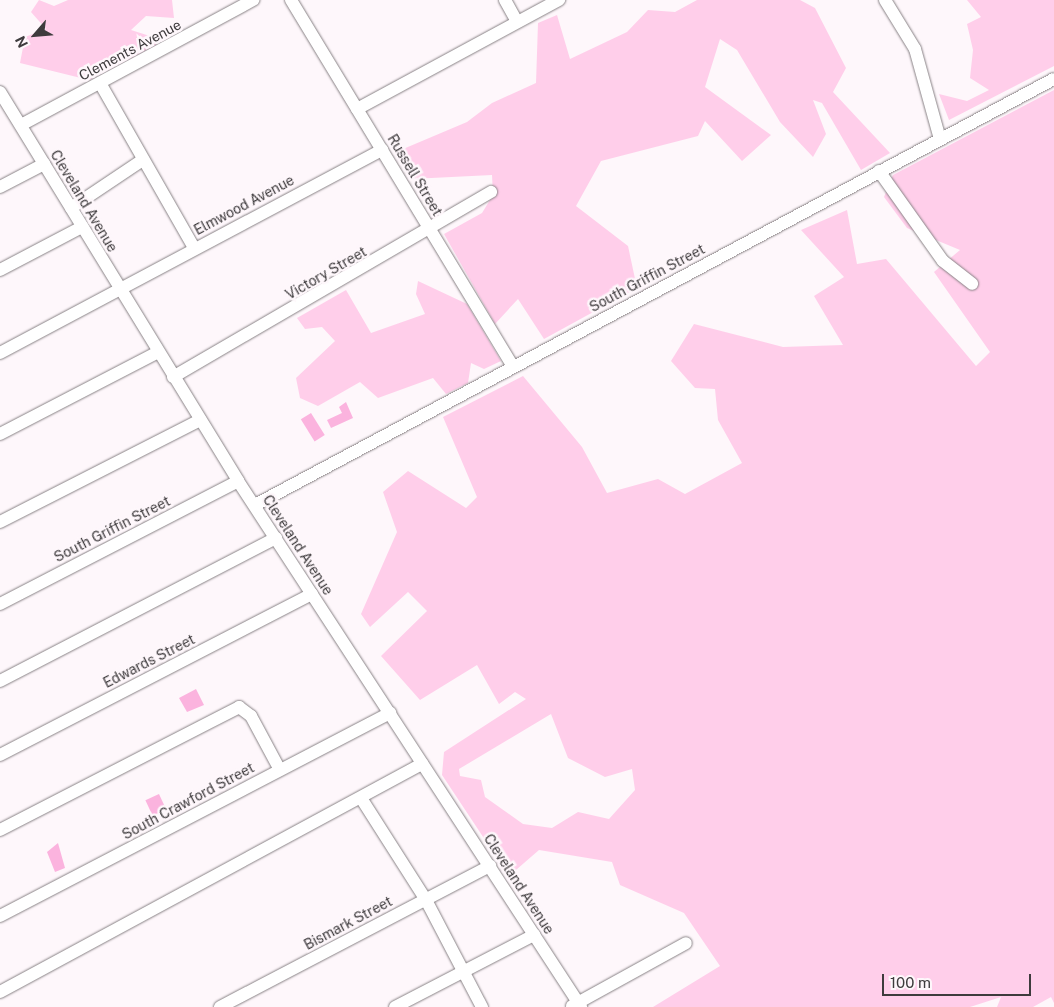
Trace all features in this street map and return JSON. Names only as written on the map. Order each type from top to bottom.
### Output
[{"type":"street","name":"Clements Avenue","points":[[20,125],[253,0]]},
{"type":"street","name":"Russell Street","points":[[291,0],[513,366]]},
{"type":"street","points":[[505,0],[517,22]]},
{"type":"street","points":[[358,109],[559,0]]},
{"type":"street","points":[[885,0],[915,50],[940,139]]},
{"type":"street","name":"South Griffin Street","points":[[255,505],[1054,79]]},
{"type":"street","points":[[100,83],[141,161],[194,248]]},
{"type":"street","name":"Cleveland Avenue","points":[[0,92],[4,106],[20,125],[238,481],[490,866],[577,1006]]},
{"type":"street","name":"Elmwood Avenue","points":[[0,353],[121,290],[194,248],[382,150]]},
{"type":"street","points":[[71,208],[141,161]]},
{"type":"street","points":[[0,187],[44,164]]},
{"type":"street","points":[[879,171],[943,261],[972,284]]},
{"type":"street","name":"Victory Street","points":[[173,376],[431,230],[491,192]]},
{"type":"street","points":[[0,270],[82,227]]},
{"type":"street","points":[[0,434],[158,352]]},
{"type":"street","points":[[0,522],[200,420]]},
{"type":"street","name":"South Griffin Street","points":[[0,604],[238,481]]},
{"type":"street","points":[[0,681],[276,538]]},
{"type":"street","name":"Edwards Street","points":[[0,756],[312,594]]},
{"type":"street","points":[[0,830],[239,707],[252,716],[280,770]]},
{"type":"street","name":"South Crawford Street","points":[[0,916],[390,713]]},
{"type":"street","points":[[0,992],[422,764]]},
{"type":"street","points":[[361,798],[426,900],[482,1007]]},
{"type":"street","name":"Bismark Street","points":[[220,1007],[490,866]]},
{"type":"street","points":[[395,1007],[534,935]]},
{"type":"street","points":[[577,1006],[686,943]]},
{"type":"shaded area","points":[[39,0],[54,6],[68,0],[172,0],[174,18],[146,16],[131,30],[156,38],[156,45],[89,80],[20,63],[25,37],[46,29],[31,12]]},
{"type":"shaded area","points":[[697,0],[800,0],[815,8],[846,68],[833,92],[890,153],[861,170],[822,103],[813,100],[826,134],[813,157],[780,122],[737,50],[720,39],[705,87],[771,135],[742,161],[705,121],[698,136],[601,161],[576,206],[628,246],[637,288],[544,339],[518,299],[495,324],[444,234],[482,213],[493,195],[492,175],[411,179],[396,152],[467,122],[492,103],[536,83],[538,23],[557,15],[570,59],[627,32],[648,10],[675,12]]},
{"type":"shaded area","points":[[967,0],[1054,0],[1054,66],[949,120],[939,94],[967,101],[989,90],[970,78],[973,50],[967,24],[981,17]]},
{"type":"shaded area","points":[[1054,90],[1054,1003],[1051,997],[1033,1007],[997,1007],[1001,997],[970,1007],[653,1007],[720,966],[684,913],[620,885],[612,862],[539,850],[509,876],[442,775],[444,752],[526,699],[515,692],[499,704],[477,665],[420,700],[381,656],[427,611],[408,592],[370,627],[361,614],[397,532],[383,492],[408,471],[466,508],[477,497],[443,417],[523,376],[582,447],[607,493],[658,479],[685,494],[742,463],[718,420],[715,389],[695,388],[671,361],[694,324],[783,347],[843,345],[814,296],[844,277],[801,230],[847,210],[857,264],[886,259],[976,366],[990,352],[934,272],[960,250],[907,228],[884,197],[893,175]],"holes":[[[551,714],[568,758],[605,777],[632,769],[635,790],[609,819],[578,812],[552,828],[523,824],[485,797],[481,780],[460,776],[459,769]]]},
{"type":"shaded area","points":[[418,281],[467,304],[501,361],[484,369],[471,363],[468,383],[446,394],[433,378],[378,398],[360,382],[318,406],[300,398],[296,378],[335,341],[322,327],[305,329],[297,318],[346,290],[371,333],[425,314],[416,294]]},
{"type":"building","points":[[346,402],[353,418],[331,428],[327,420],[342,413],[339,407]]},
{"type":"building","points":[[311,413],[325,435],[315,441],[301,419]]},
{"type":"building","points":[[196,689],[204,705],[187,712],[179,698]]},
{"type":"building","points":[[159,794],[166,809],[153,816],[145,800]]},
{"type":"building","points":[[58,843],[65,868],[55,872],[47,852]]}]
